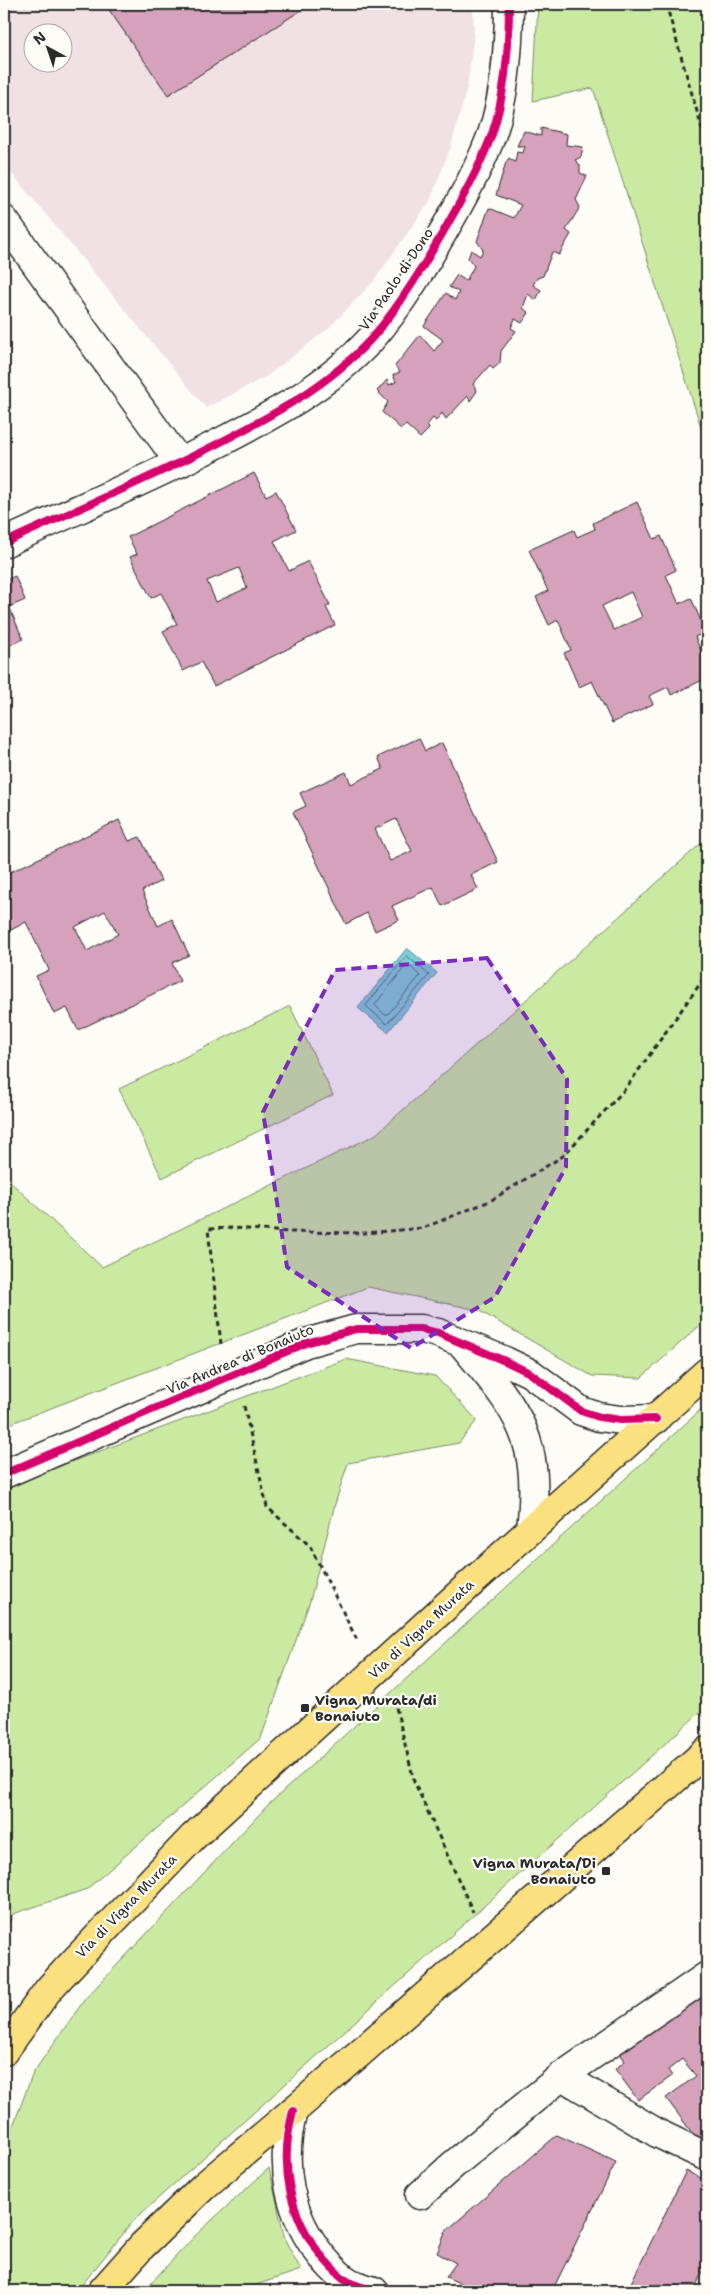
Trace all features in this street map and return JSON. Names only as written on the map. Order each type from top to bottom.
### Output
[{"type":"main road","name":"Via di Vigna Murata","points":[[4,2050],[48,1990],[68,1967],[193,1837],[531,1529],[707,1372]]},
{"type":"main road","points":[[102,2291],[126,2263],[204,2186],[294,2111],[707,1751]]},
{"type":"street","name":"Via Paolo di Dono","points":[[4,543],[180,463],[276,414],[311,391],[371,339],[404,295],[436,245],[475,175],[493,132],[502,89],[509,25],[509,4]]},
{"type":"street","points":[[4,220],[180,463]]},
{"type":"street","name":"Via Andrea di Bonaiuto","points":[[4,1474],[237,1374],[306,1342],[356,1329],[421,1329],[438,1333],[530,1373],[581,1411],[599,1417],[620,1420],[656,1419]]},
{"type":"street","name":"Via Andrea di Bonaiuto","points":[[464,1345],[500,1389],[522,1424],[531,1453],[534,1472],[531,1529]]},
{"type":"street","points":[[420,2195],[453,2165],[562,2076],[707,1976]]},
{"type":"street","points":[[562,2076],[657,2133],[707,2157]]},
{"type":"street","points":[[294,2111],[287,2136],[286,2165],[296,2210],[309,2238],[340,2288],[374,2291]]},
{"type":"path","points":[[666,4],[707,146]]},
{"type":"path","points":[[358,1643],[310,1546],[267,1507],[237,1374],[220,1342],[208,1229],[234,1228],[288,1232],[365,1233],[423,1228],[490,1201],[562,1156],[626,1088],[707,974]]},
{"type":"path","points":[[393,1694],[414,1780],[475,1915]]},
{"type":"highlighted area","points":[[487,958],[567,1079],[566,1167],[495,1297],[411,1348],[287,1267],[263,1112],[335,970]]},
{"type":"shaded area","points":[[4,4],[473,4],[474,33],[467,89],[451,146],[430,201],[373,282],[329,328],[267,376],[206,408],[4,164]]},
{"type":"green space","points":[[538,4],[707,4],[707,446],[593,88],[533,101]]},
{"type":"green space","points":[[707,838],[707,1319],[641,1378],[592,1376],[478,1310],[368,1287],[4,1426],[4,1176],[102,1267],[375,1135]]},
{"type":"green space","points":[[290,1006],[333,1095],[162,1178],[119,1089]]},
{"type":"green space","points":[[346,1359],[435,1376],[477,1420],[459,1443],[348,1463],[335,1504],[310,1601],[261,1738],[87,1889],[13,1914],[4,1936],[4,1487]]},
{"type":"green space","points":[[707,1404],[707,1706],[135,2219],[77,2291],[4,2291],[4,2150],[33,2073],[85,1999],[268,1805]]},
{"type":"green space","points":[[269,2168],[285,2240],[301,2270],[238,2291],[143,2291],[199,2232]]},
{"type":"water","points":[[407,948],[437,973],[388,1032],[358,1008]]},
{"type":"building","points":[[105,4],[311,4],[168,95]]},
{"type":"building","points":[[541,128],[567,134],[566,145],[583,147],[581,157],[575,160],[580,165],[580,173],[587,176],[576,200],[580,207],[566,230],[571,234],[559,255],[552,252],[543,276],[537,278],[533,285],[541,290],[536,300],[528,294],[523,308],[529,313],[522,323],[515,319],[511,328],[516,331],[501,351],[500,363],[493,369],[490,365],[473,384],[477,391],[470,401],[468,396],[446,419],[442,413],[436,421],[433,418],[427,425],[429,429],[420,438],[406,425],[401,429],[382,412],[388,402],[377,391],[387,380],[389,385],[396,382],[393,375],[400,372],[395,366],[420,335],[434,351],[443,340],[424,326],[446,293],[455,300],[459,292],[449,287],[457,275],[466,281],[474,266],[468,258],[471,250],[480,256],[483,250],[477,241],[489,208],[514,218],[521,205],[496,195],[506,162],[509,158],[515,162],[517,152],[523,153],[525,146],[517,146],[524,131],[541,136]]},
{"type":"building","points":[[254,473],[266,496],[276,491],[296,530],[274,541],[289,571],[308,561],[330,605],[326,607],[335,625],[214,686],[201,662],[183,671],[163,631],[177,624],[161,593],[151,598],[130,557],[137,554],[128,537]],"holes":[[[239,568],[247,588],[216,602],[207,581]]]},
{"type":"building","points":[[637,502],[654,539],[661,536],[676,570],[666,575],[679,604],[691,598],[706,632],[695,637],[707,665],[707,678],[671,695],[668,687],[649,696],[653,704],[612,723],[592,681],[579,687],[564,653],[571,650],[558,620],[549,625],[536,597],[548,591],[529,550],[574,530],[577,537],[595,529],[593,523]],"holes":[[[631,592],[642,617],[614,630],[602,606]]]},
{"type":"building","points":[[15,576],[25,600],[9,607],[23,639],[4,648],[4,581]]},
{"type":"building","points":[[419,738],[425,751],[442,743],[498,862],[471,875],[478,889],[442,906],[433,887],[392,906],[399,920],[375,931],[367,913],[346,924],[293,812],[306,806],[300,793],[346,772],[351,784],[383,769],[378,757]],"holes":[[[396,819],[412,851],[390,861],[375,829]]]},
{"type":"building","points":[[119,820],[129,841],[140,837],[161,881],[142,891],[158,926],[172,919],[189,955],[172,963],[180,981],[78,1030],[67,1008],[54,1014],[36,976],[49,970],[26,922],[11,930],[4,915],[4,895],[6,894],[4,890],[4,875]],"holes":[[[105,911],[118,934],[87,951],[75,927]]]},
{"type":"building","points":[[707,1991],[707,2146],[704,2149],[666,2098],[696,2076],[682,2059],[668,2070],[672,2076],[638,2100],[615,2069],[625,2061],[618,2050]]},
{"type":"building","points":[[557,2135],[616,2162],[552,2291],[477,2291],[446,2277],[456,2263],[437,2253],[446,2231]]},
{"type":"building","points":[[686,2171],[707,2181],[707,2263],[694,2290],[696,2291],[627,2291]]},
{"type":"cycle path","points":[[4,543],[164,470],[259,422],[299,398],[337,371],[371,339],[404,297],[423,266],[462,199],[488,145],[503,87],[507,53],[509,4]]},
{"type":"cycle path","points":[[4,1474],[306,1343],[356,1329],[421,1329],[438,1333],[530,1373],[581,1411],[599,1417],[621,1420],[656,1419]]},
{"type":"cycle path","points":[[293,2111],[287,2150],[287,2170],[290,2189],[302,2225],[324,2259],[339,2275],[352,2283],[374,2291]]},
{"type":"place","name":"Vigna Murata/di Bonaiuto","points":[[305,1708]]},
{"type":"place","name":"Vigna Murata/Di Bonaiuto","points":[[606,1871]]}]
